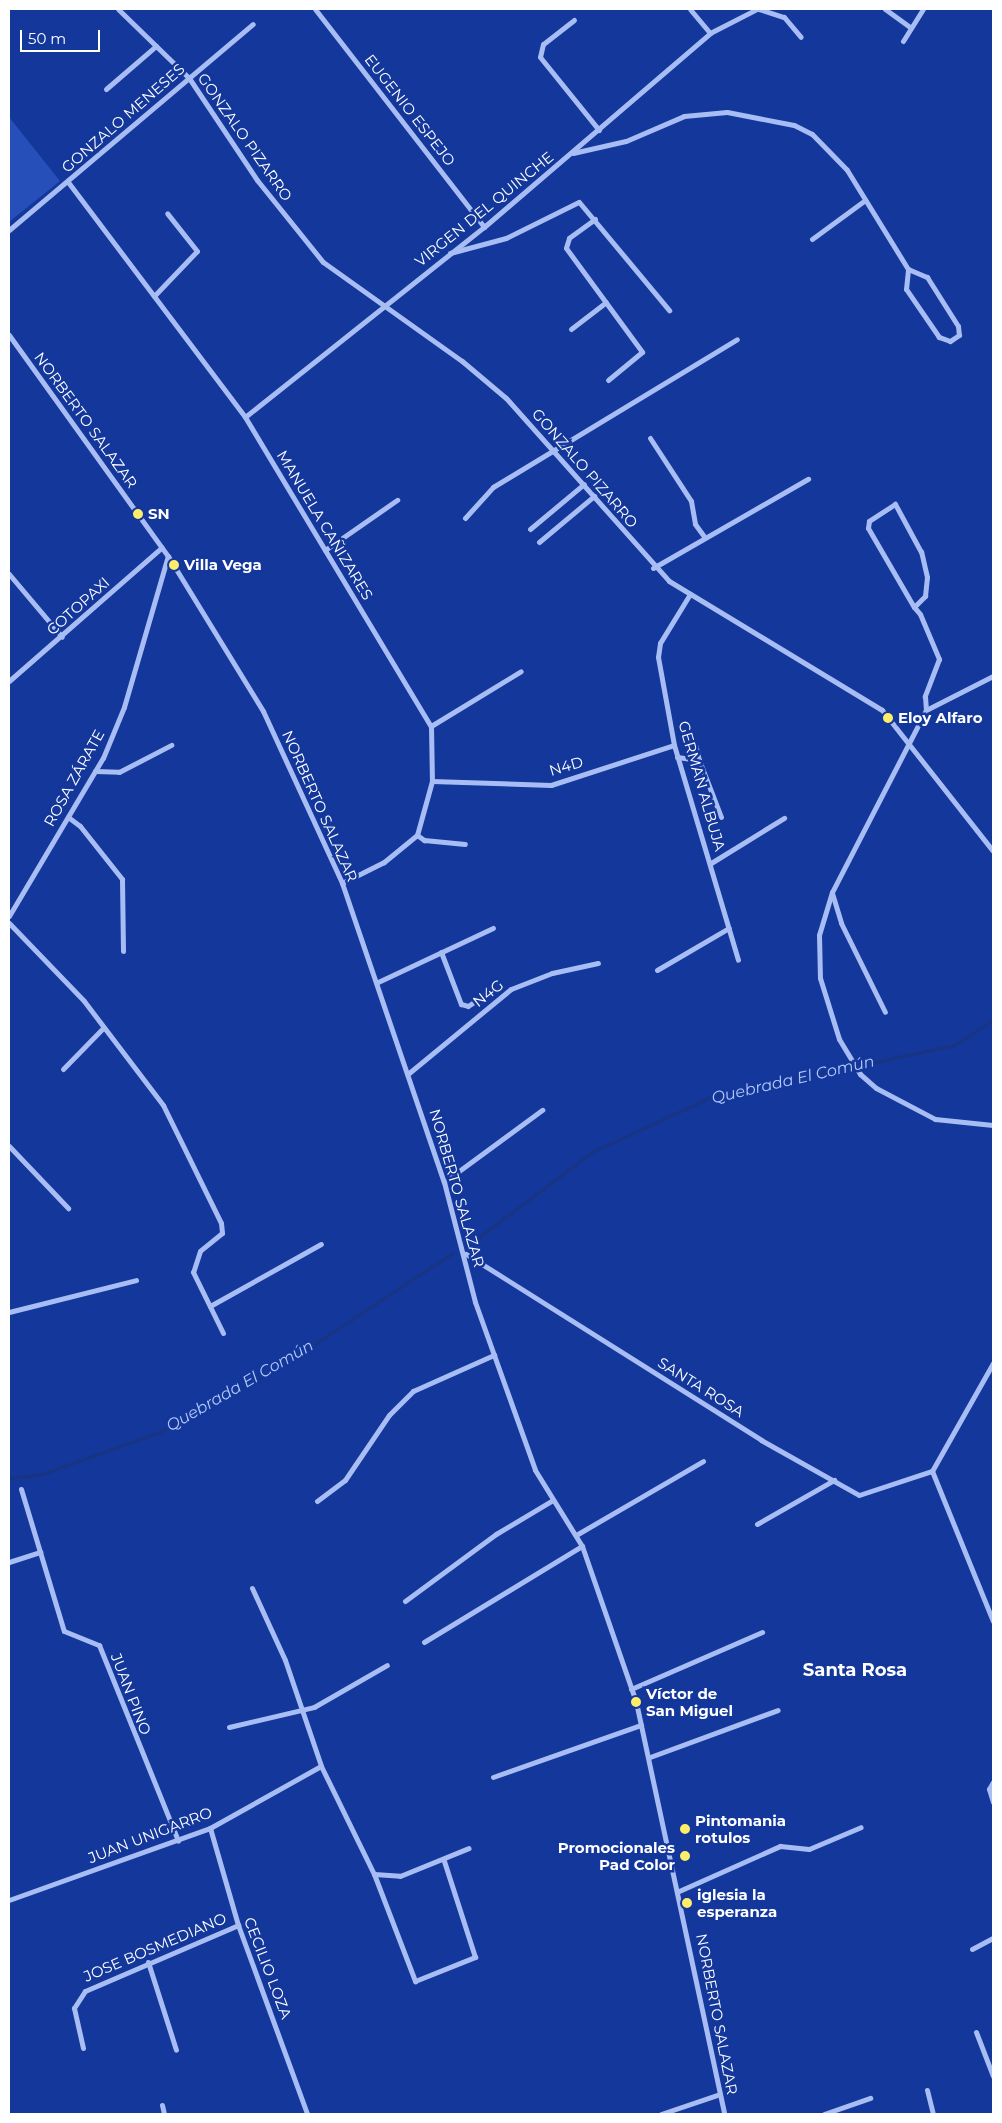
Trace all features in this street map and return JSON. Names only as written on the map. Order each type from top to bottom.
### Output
[{"type":"street","name":"GONZALO PIZARRO","points":[[118,9],[189,78],[257,180],[323,262],[470,367],[554,447],[654,568],[690,594],[862,695],[909,742],[993,851]]},
{"type":"street","name":"EUGENIO ESPEJO","points":[[316,9],[484,227]]},
{"type":"street","points":[[690,9],[710,33]]},
{"type":"street","points":[[758,9],[784,17],[801,36]]},
{"type":"street","name":"VIRGEN DEL QUINCHE","points":[[245,417],[484,227],[710,33],[758,9]]},
{"type":"street","points":[[885,9],[911,28]]},
{"type":"street","points":[[903,41],[923,9]]},
{"type":"street","points":[[574,20],[543,44],[540,57],[599,130]]},
{"type":"street","name":"GONZALO MENESES","points":[[9,230],[253,24]]},
{"type":"street","points":[[106,89],[156,46]]},
{"type":"street","points":[[572,153],[626,141],[684,116],[728,112],[766,117],[812,134],[847,170],[908,269],[927,277],[958,326],[959,335],[950,341],[939,337],[906,289],[908,269]]},
{"type":"street","name":"MANUELA CAÑIZARES","points":[[68,182],[245,417],[432,726]]},
{"type":"street","points":[[812,239],[865,200]]},
{"type":"street","points":[[450,253],[506,238],[579,202],[669,310]]},
{"type":"street","points":[[154,296],[197,251],[167,213]]},
{"type":"street","points":[[595,219],[569,238],[566,248],[642,352],[608,380]]},
{"type":"street","points":[[571,328],[606,302]]},
{"type":"street","name":"NORBERTO SALAZAR","points":[[9,335],[162,547],[263,711],[342,883],[409,1072],[466,1254],[475,1302],[535,1470],[582,1546],[631,1688],[650,1757],[724,2114]]},
{"type":"street","points":[[465,518],[492,487],[554,447],[737,339]]},
{"type":"street","points":[[650,438],[691,501],[695,524],[705,538]]},
{"type":"street","points":[[654,568],[808,479]]},
{"type":"street","points":[[530,529],[584,484]]},
{"type":"street","points":[[540,542],[594,496]]},
{"type":"street","points":[[325,550],[397,500]]},
{"type":"street","points":[[914,606],[925,596],[927,577],[920,552],[895,504],[869,521],[868,528],[914,606],[939,659],[925,696],[926,710],[832,892],[820,936],[820,978],[831,1020],[860,1074],[914,1112],[961,1125],[993,1125]]},
{"type":"street","name":"COTOPAXI","points":[[9,681],[62,637],[162,547]]},
{"type":"street","name":"ROSA ZÁRATE","points":[[9,916],[95,771],[124,707],[168,556]]},
{"type":"street","points":[[9,574],[62,637]]},
{"type":"street","name":"GERMAN ALBUJA","points":[[690,594],[660,643],[658,657],[674,745],[711,863],[738,960]]},
{"type":"street","points":[[342,883],[384,862],[417,834],[432,781],[432,726],[521,672]]},
{"type":"street","points":[[926,710],[993,676]]},
{"type":"street","points":[[695,744],[699,760],[721,817]]},
{"type":"street","points":[[95,771],[119,772],[171,745]]},
{"type":"street","name":"N4D","points":[[432,781],[550,785],[674,745]]},
{"type":"street","points":[[678,757],[699,760]]},
{"type":"street","points":[[68,817],[80,826],[122,879],[123,951]]},
{"type":"street","points":[[711,863],[784,818]]},
{"type":"street","points":[[417,834],[424,840],[465,844]]},
{"type":"street","points":[[832,892],[841,923],[886,1012]]},
{"type":"street","points":[[9,923],[84,1001],[163,1105],[221,1223],[218,1240],[200,1251],[193,1264],[223,1333]]},
{"type":"street","points":[[378,982],[493,928]]},
{"type":"street","points":[[657,970],[729,928]]},
{"type":"street","points":[[441,952],[461,1004],[468,1006],[487,993]]},
{"type":"street","name":"N4G","points":[[409,1072],[511,989],[552,973],[598,963]]},
{"type":"street","points":[[63,1069],[103,1028]]},
{"type":"street","points":[[444,1182],[542,1110]]},
{"type":"street","points":[[9,1146],[68,1208]]},
{"type":"street","points":[[210,1306],[321,1244]]},
{"type":"street","name":"SANTA ROSA","points":[[466,1254],[761,1440],[866,1496],[932,1471]]},
{"type":"street","points":[[9,1312],[136,1280]]},
{"type":"street","points":[[317,1501],[345,1480],[389,1416],[413,1391],[494,1355]]},
{"type":"street","points":[[993,1363],[932,1471],[993,1621]]},
{"type":"street","points":[[576,1535],[703,1461]]},
{"type":"street","points":[[757,1524],[834,1480]]},
{"type":"street","name":"JUAN PINO","points":[[21,1489],[64,1631],[98,1645],[178,1841]]},
{"type":"street","points":[[405,1601],[496,1534],[553,1500]]},
{"type":"street","points":[[424,1642],[582,1546]]},
{"type":"street","points":[[9,1562],[40,1552]]},
{"type":"street","points":[[252,1588],[304,1710],[321,1766],[374,1874],[410,1976],[421,1982],[475,1957],[444,1861]]},
{"type":"street","points":[[631,1688],[762,1632]]},
{"type":"street","points":[[229,1727],[304,1710],[387,1665]]},
{"type":"street","points":[[650,1757],[778,1710]]},
{"type":"street","points":[[493,1777],[641,1725]]},
{"type":"street","name":"JUAN UNIGARRO","points":[[9,1900],[210,1828],[321,1766]]},
{"type":"street","points":[[993,1782],[989,1789],[993,1802]]},
{"type":"street","points":[[679,1891],[780,1846],[809,1849],[861,1827]]},
{"type":"street","name":"CECILIO LOZA","points":[[210,1828],[238,1926],[307,2114]]},
{"type":"street","points":[[374,1874],[400,1876],[444,1861],[468,1848]]},
{"type":"street","name":"JOSE BOSMEDIANO","points":[[83,2048],[74,2008],[77,1998],[96,1984],[238,1926]]},
{"type":"street","points":[[972,1949],[993,1938]]},
{"type":"street","points":[[148,1962],[176,2050]]},
{"type":"street","points":[[976,2032],[993,2076]]},
{"type":"street","points":[[927,2090],[932,2114]]},
{"type":"street","points":[[661,2114],[720,2094]]},
{"type":"street","points":[[824,2114],[870,2098]]},
{"type":"street","points":[[162,2106],[164,2114]]},
{"type":"shaded area","points":[[9,117],[60,181],[9,222]]},
{"type":"waterway","name":"Quebrada El Común","points":[[474,1241],[592,1152],[713,1096],[954,1045],[993,1020]]},
{"type":"waterway","name":"Quebrada El Común","points":[[9,1478],[39,1475],[160,1432],[274,1371],[452,1253]]},
{"type":"place","name":"SN","points":[[138,514]]},
{"type":"place","name":"Villa Vega","points":[[174,565]]},
{"type":"place","name":"Eloy Alfaro","points":[[888,718]]},
{"type":"place","name":"Víctor de San Miguel","points":[[636,1702]]},
{"type":"place","name":"Pintomania rotulos","points":[[685,1829]]},
{"type":"place","name":"Promocionales Pad Color","points":[[685,1856]]},
{"type":"place","name":"iglesia la esperanza","points":[[687,1903]]},
{"type":"district","name":"Santa Rosa","points":[[855,1670]]}]
